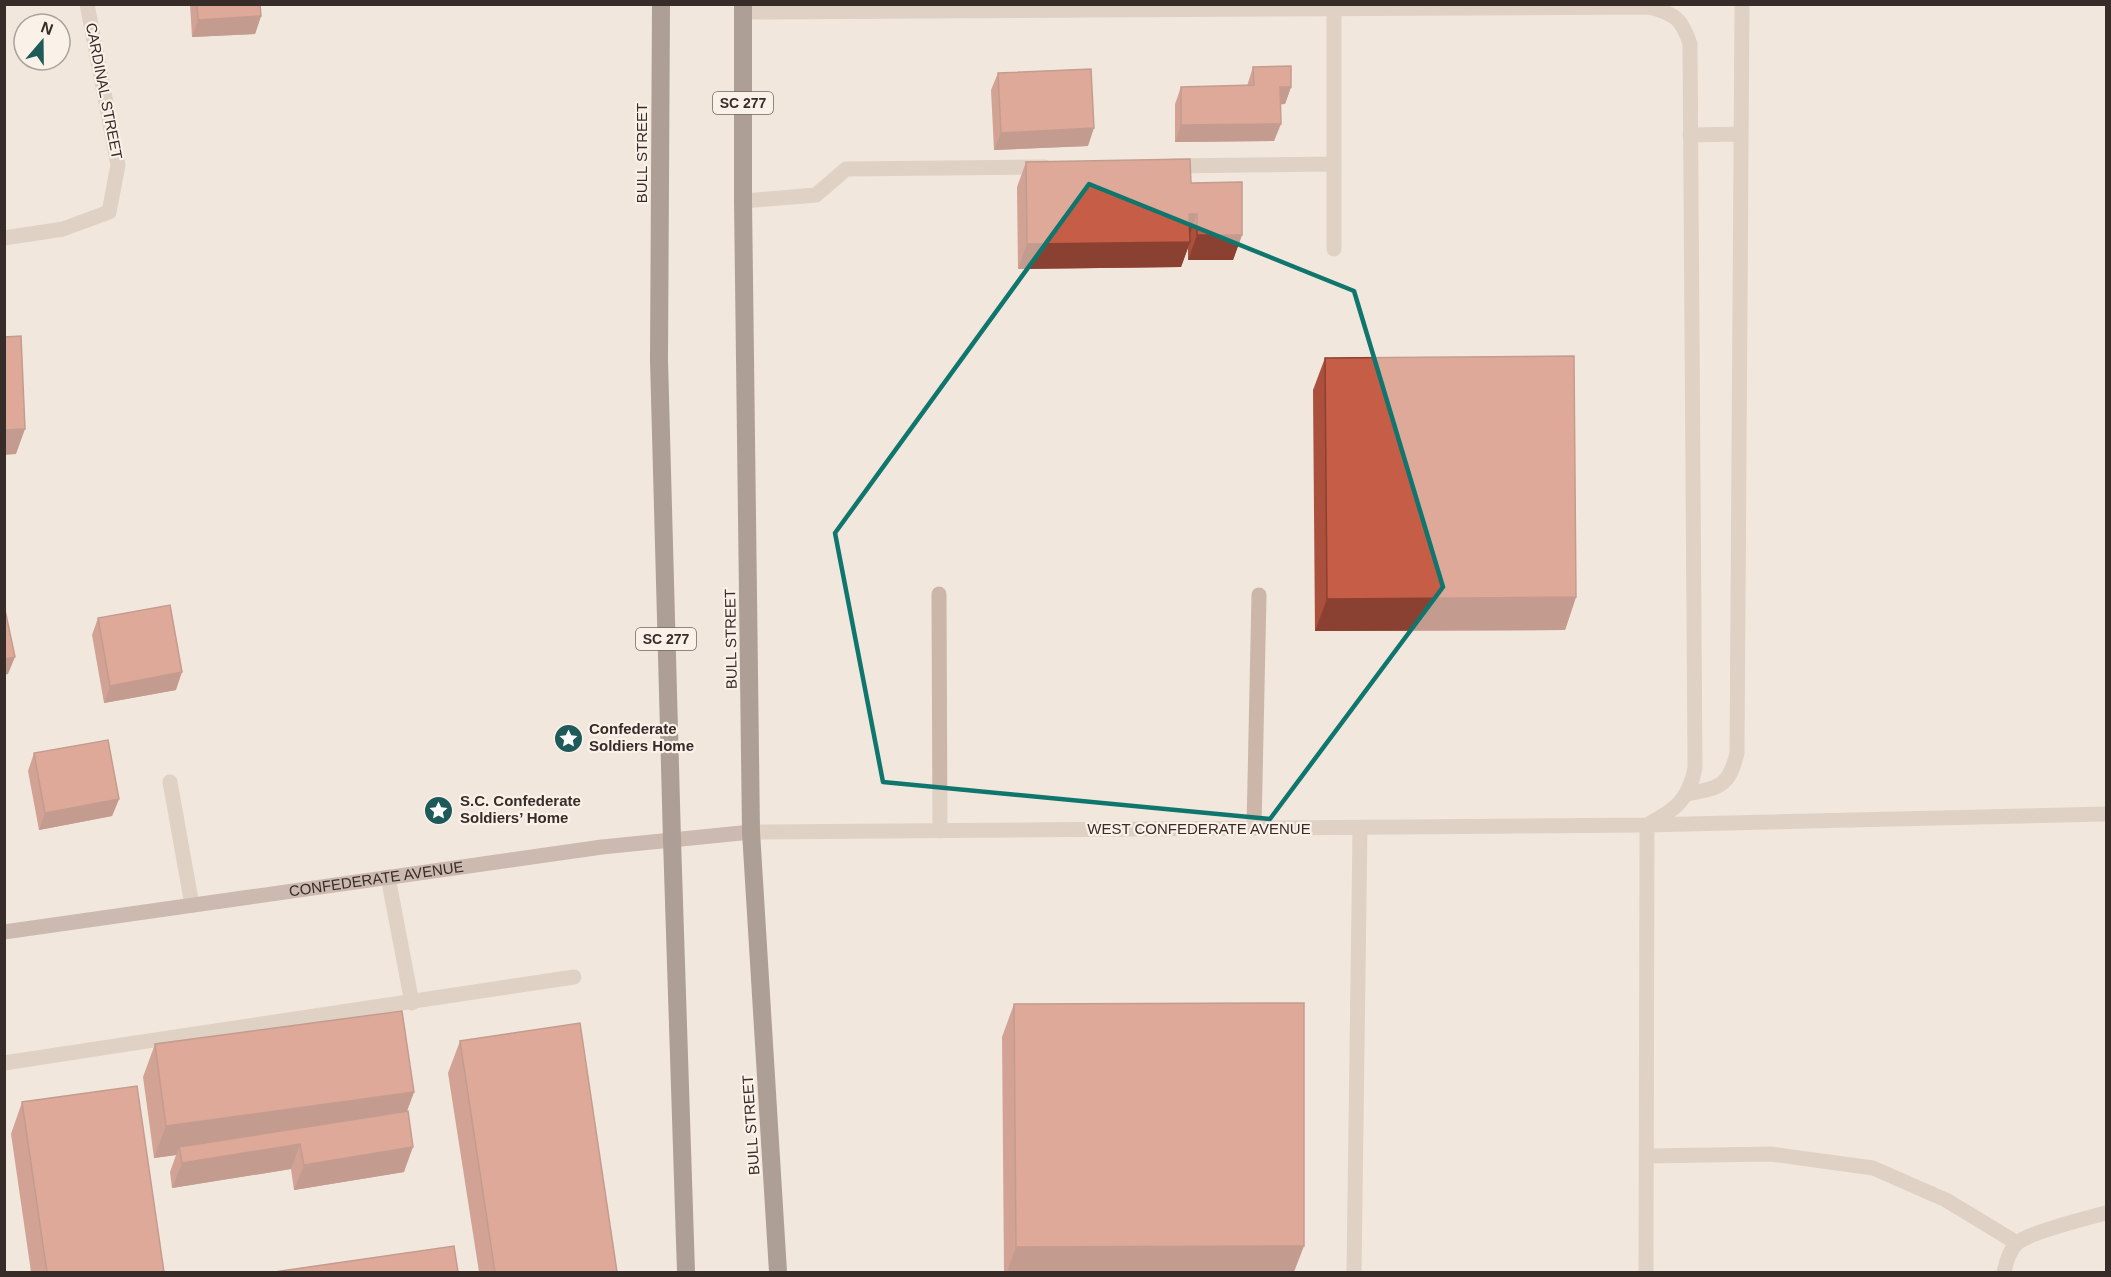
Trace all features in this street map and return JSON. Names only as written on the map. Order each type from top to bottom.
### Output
[{"type":"highway","name":"BULL STREET","points":[[661,4],[659,360],[686,1272]]},
{"type":"highway","name":"BULL STREET","points":[[743,8],[743,201],[751,832],[778,1272]]},
{"type":"street","name":"CARDINAL STREET","points":[[4,238],[63,229],[109,212],[118,165],[87,4]]},
{"type":"street","points":[[1686,794],[1719,786],[1729,777],[1737,753],[1742,4]]},
{"type":"street","points":[[743,8],[1650,7],[1671,13],[1684,26],[1690,44],[1695,768],[1693,782],[1677,807],[1647,825],[1646,1272]]},
{"type":"street","points":[[1334,9],[1334,249]]},
{"type":"street","points":[[1690,135],[1741,134]]},
{"type":"street","points":[[1156,166],[1334,164]]},
{"type":"street","points":[[743,201],[816,195],[846,169],[1060,167]]},
{"type":"street","points":[[939,594],[940,831]]},
{"type":"street","points":[[1254,828],[1259,595]]},
{"type":"street","points":[[170,782],[192,905]]},
{"type":"street","name":"WEST CONFEDERATE AVENUE","points":[[751,832],[1647,825],[2106,814]]},
{"type":"street","points":[[1354,1272],[1360,828]]},
{"type":"street","name":"CONFEDERATE AVENUE","points":[[4,932],[602,847],[751,832]]},
{"type":"street","points":[[388,877],[412,1003]]},
{"type":"street","points":[[4,1063],[574,977]]},
{"type":"street","points":[[1647,1156],[1771,1154],[1873,1168],[1947,1200],[2017,1243]]},
{"type":"street","points":[[2004,1272],[2007,1258],[2017,1243],[2033,1235],[2106,1213]]},
{"type":"highlighted area","points":[[1089,184],[1354,291],[1443,587],[1270,819],[883,782],[835,533]]},
{"type":"building","points":[[197,4],[260,4],[261,16],[198,20]]},
{"type":"building","points":[[1291,66],[1291,87],[1280,87],[1281,124],[1181,125],[1181,87],[1254,85],[1253,67]]},
{"type":"building","points":[[1091,69],[1094,128],[1001,133],[998,73]]},
{"type":"building","points":[[1190,159],[1191,183],[1242,182],[1242,235],[1197,235],[1197,214],[1189,214],[1190,242],[1027,244],[1026,162]]},
{"type":"building","points":[[21,336],[25,429],[4,430],[4,337]]},
{"type":"building","points":[[1574,356],[1576,597],[1327,599],[1325,358]]},
{"type":"building","points":[[4,605],[15,657],[4,659]]},
{"type":"building","points":[[170,605],[182,672],[110,686],[98,618]]},
{"type":"building","points":[[108,740],[119,799],[45,813],[34,753]]},
{"type":"building","points":[[1304,1003],[1304,1246],[1016,1247],[1014,1004]]},
{"type":"building","points":[[402,1011],[414,1092],[166,1126],[155,1044]]},
{"type":"building","points":[[580,1023],[617,1272],[495,1272],[460,1041]]},
{"type":"building","points":[[137,1086],[164,1272],[47,1272],[22,1102]]},
{"type":"building","points":[[408,1111],[413,1147],[304,1165],[300,1144],[182,1163],[179,1147]]},
{"type":"building","points":[[454,1246],[458,1272],[274,1272]]},
{"type":"place","name":"Confederate Soldiers Home","points":[[568,738]]},
{"type":"place","name":"S.C. Confederate Soldiers’ Home","points":[[439,810]]}]
